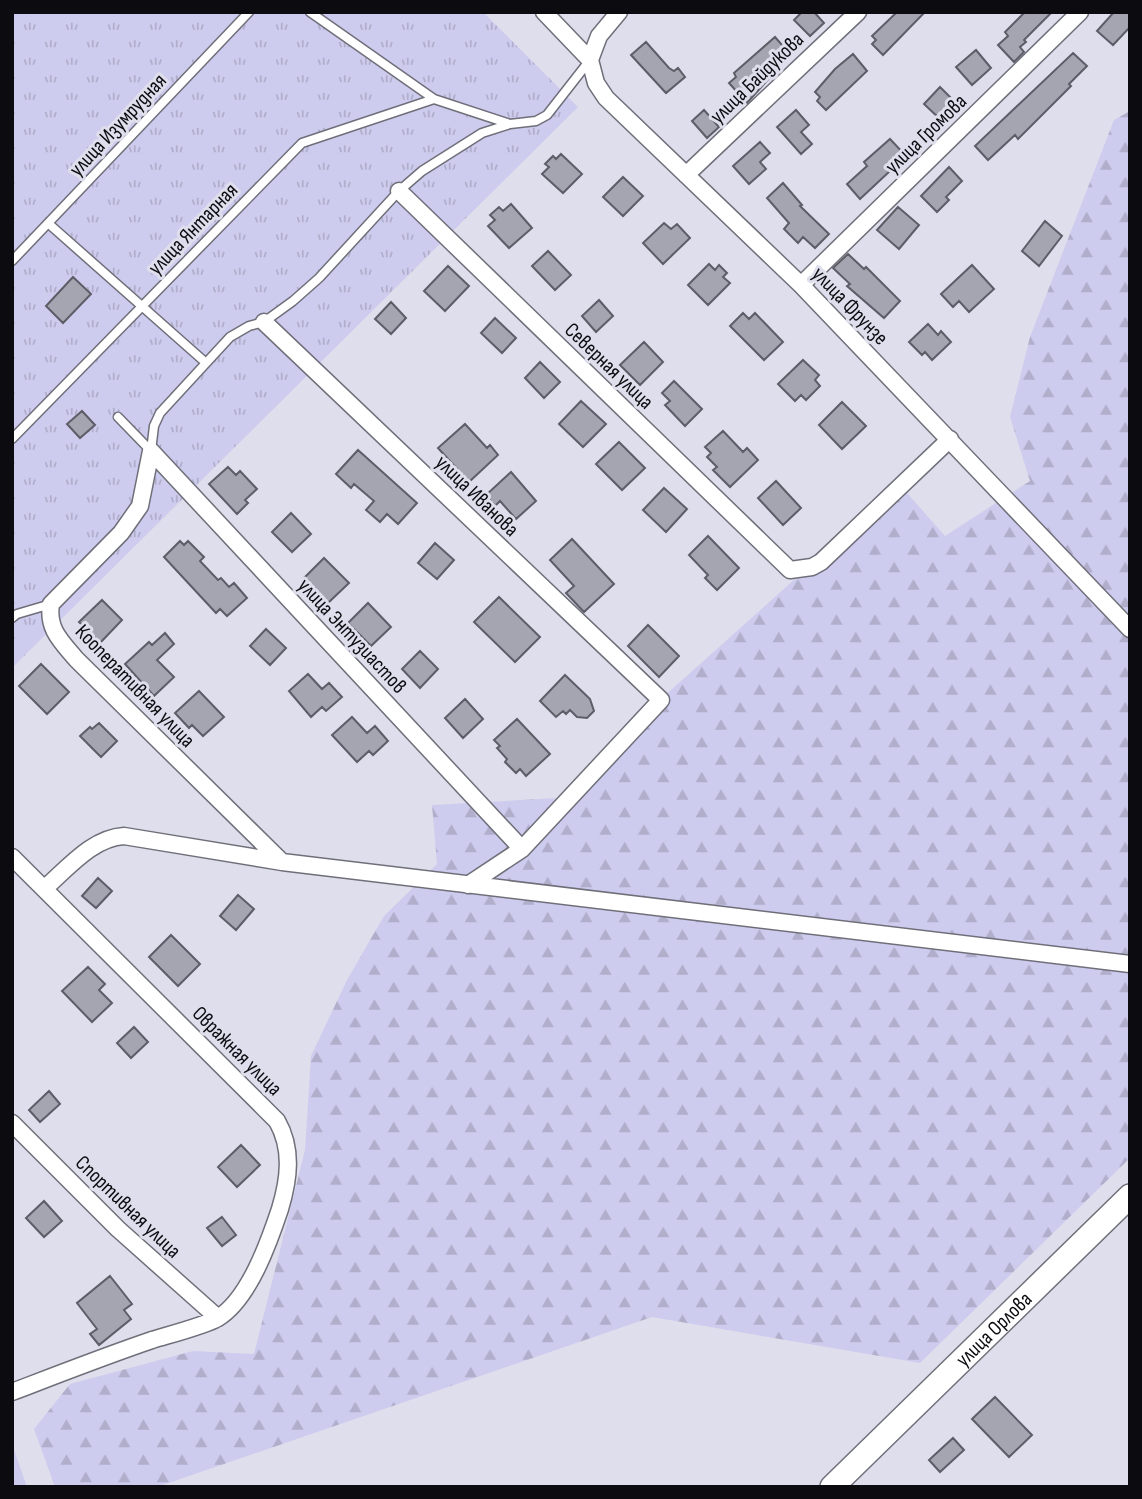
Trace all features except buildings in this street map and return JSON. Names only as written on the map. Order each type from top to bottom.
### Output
[{"type":"street","name":"улица Фрунзе","points":[[544,12],[590,60],[596,83],[606,98],[801,285],[1130,629]]},
{"type":"street","points":[[590,60],[599,36],[619,12]]},
{"type":"street","name":"улица Байдукова","points":[[686,175],[858,12]]},
{"type":"street","name":"улица Громова","points":[[801,285],[1080,12]]},
{"type":"street","name":"Северная улица","points":[[399,191],[790,570],[812,567],[821,562],[950,439]]},
{"type":"street","name":"улица Иванова","points":[[264,323],[662,700],[522,849]]},
{"type":"street","points":[[51,604],[121,533],[140,506],[151,451]]},
{"type":"street","name":"улица Энтузиастов","points":[[151,451],[522,849]]},
{"type":"street","name":"Кооперативная улица","points":[[51,604],[49,618],[57,635],[76,659],[282,862]]},
{"type":"street","points":[[45,888],[99,842],[124,836],[282,862],[1130,964]]},
{"type":"street","points":[[468,885],[522,849]]},
{"type":"street","name":"Овражная улица","points":[[12,857],[277,1121],[285,1135],[288,1170],[273,1230],[245,1289],[218,1318]]},
{"type":"street","name":"Спортивная улица","points":[[12,1123],[118,1229],[218,1318]]},
{"type":"street","name":"улица Орлова","points":[[832,1487],[1130,1195]]},
{"type":"street","points":[[12,1392],[87,1362],[218,1318]]},
{"type":"lane","name":"улица Изумрудная","points":[[12,261],[249,12]]},
{"type":"lane","points":[[310,12],[434,99],[510,124]]},
{"type":"lane","points":[[151,451],[154,426],[160,413],[230,337],[249,326],[264,323],[318,278],[399,191],[422,172],[482,133],[510,124],[536,121],[547,115],[590,60]]},
{"type":"lane","name":"улица Янтарная","points":[[12,439],[302,143],[434,99]]},
{"type":"lane","points":[[49,224],[205,362]]},
{"type":"lane","points":[[118,417],[151,451]]},
{"type":"lane","points":[[12,618],[51,604]]},
{"type":"green space","points":[[12,12],[483,12],[578,107],[12,668]]},
{"type":"green space","points":[[1130,111],[1130,1158],[920,1363],[652,1317],[157,1487],[55,1487],[34,1429],[70,1384],[193,1351],[254,1354],[305,1150],[311,1056],[347,980],[384,916],[437,864],[432,805],[558,798],[605,749],[900,485],[945,536],[1030,481],[1010,417],[1030,337],[1114,120]]},
{"type":"green space","points":[[12,1444],[27,1487],[12,1487]]}]
